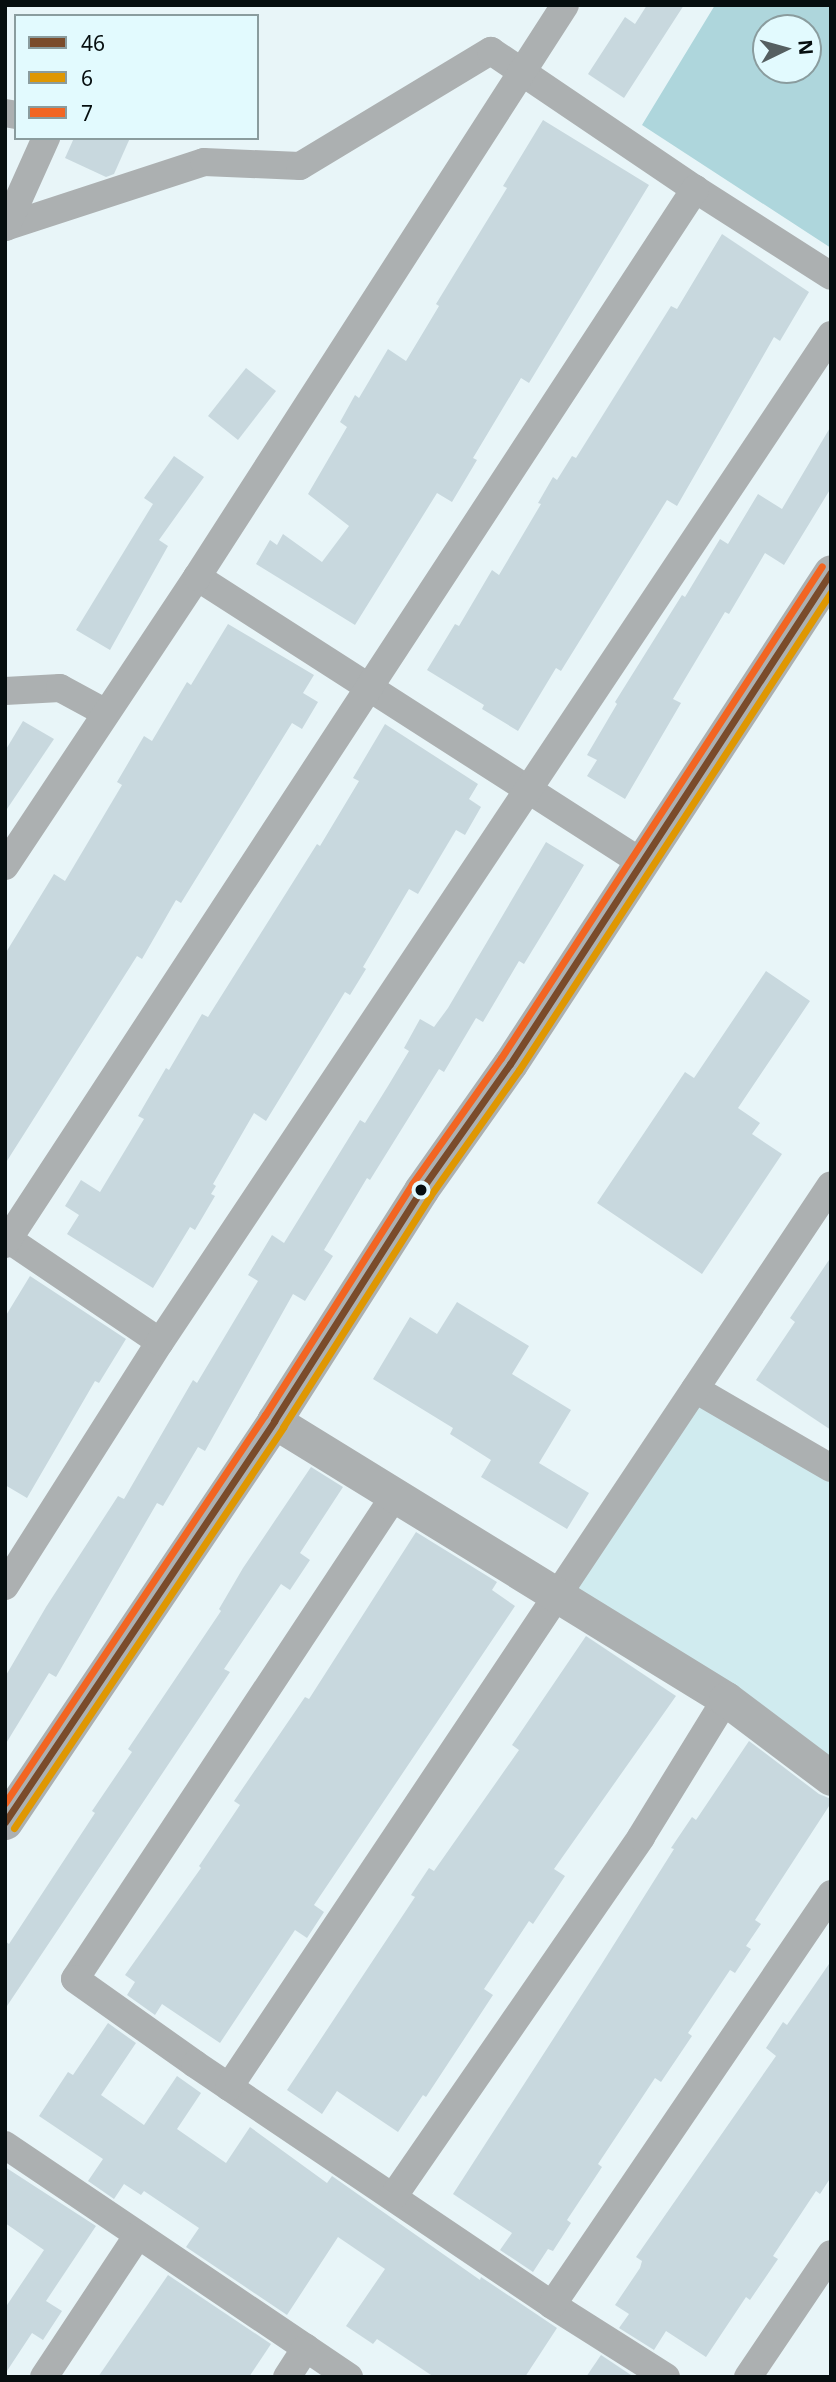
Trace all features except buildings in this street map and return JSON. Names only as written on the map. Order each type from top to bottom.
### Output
[{"type":"street","points":[[5,866],[197,576],[565,5]]},
{"type":"street","points":[[5,227],[204,162],[300,166],[491,51],[695,189],[831,276]]},
{"type":"street","points":[[5,227],[45,140]]},
{"type":"street","points":[[160,1342],[6,1240],[366,687],[695,189]]},
{"type":"street","points":[[5,1586],[160,1342],[831,335]]},
{"type":"street","points":[[5,1822],[274,1421],[421,1190],[510,1064],[831,572]]},
{"type":"street","points":[[197,576],[641,863]]},
{"type":"street","points":[[5,691],[60,688],[106,713]]},
{"type":"street","points":[[229,2087],[831,1185]]},
{"type":"street","points":[[695,1389],[831,1468]]},
{"type":"street","points":[[274,1421],[726,1699],[831,1779]]},
{"type":"street","points":[[395,1495],[75,1979],[229,2087],[552,2305],[666,2377]]},
{"type":"street","points":[[393,2197],[641,1837],[726,1699]]},
{"type":"street","points":[[552,2305],[831,1894]]},
{"type":"street","points":[[5,2145],[349,2377]]},
{"type":"street","points":[[44,2377],[138,2235]]},
{"type":"street","points":[[748,2377],[831,2253]]},
{"type":"street","points":[[287,2377],[306,2348]]},
{"type":"shaded area","points":[[715,5],[831,5],[831,248],[642,125]]},
{"type":"shaded area","points":[[695,1389],[831,1468],[831,1778],[557,1595]]},
{"type":"transit line","name":"7","points":[[5,1803],[265,1415],[412,1184],[501,1058],[822,566]]},
{"type":"transit line","name":"46","points":[[5,1822],[274,1421],[421,1190],[510,1064],[831,572]]},
{"type":"transit line","name":"6","points":[[14,1828],[283,1427],[430,1196],[519,1070],[831,592]]}]
